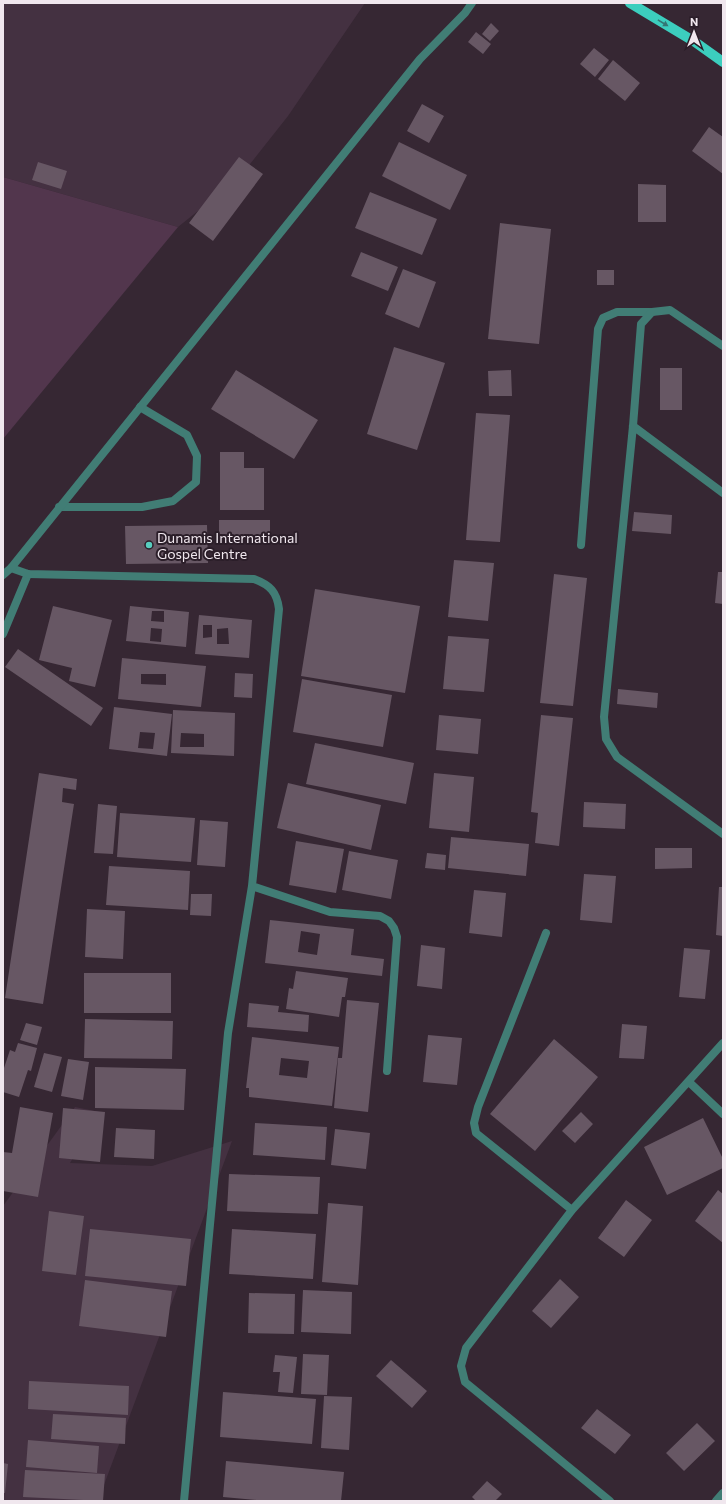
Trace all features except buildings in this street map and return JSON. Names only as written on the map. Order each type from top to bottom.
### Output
[{"type":"main road","points":[[630,3],[695,42],[723,62]]},
{"type":"street","points":[[3,575],[11,568],[420,59],[465,13],[472,3]]},
{"type":"street","points":[[582,545],[598,329],[603,318],[617,312],[652,312],[670,310],[723,346]]},
{"type":"street","points":[[652,312],[641,324],[633,426],[604,717],[606,739],[617,757],[723,834]]},
{"type":"street","points":[[59,507],[142,507],[173,501],[196,482],[197,456],[187,435],[140,407]]},
{"type":"street","points":[[633,426],[723,492]]},
{"type":"street","points":[[11,568],[28,574],[254,579],[265,583],[278,599],[279,609],[252,886],[228,1033],[184,1501]]},
{"type":"street","points":[[3,634],[28,574]]},
{"type":"street","points":[[252,886],[330,912],[380,916],[389,921],[394,928],[397,937],[386,1071]]},
{"type":"street","points":[[546,933],[478,1107],[474,1123],[476,1133],[572,1210]]},
{"type":"street","points":[[610,1501],[465,1382],[461,1366],[466,1348],[572,1210],[723,1043]]},
{"type":"street","points":[[688,1082],[723,1114]]},
{"type":"street","points":[[716,1501],[723,1493]]},
{"type":"shaded area","points":[[3,3],[365,3],[288,116],[239,178],[178,227],[3,177]]},
{"type":"shaded area","points":[[3,177],[178,227],[3,439]]},
{"type":"shaded area","points":[[75,1107],[100,1112],[70,1163],[152,1166],[232,1141],[98,1501],[3,1501],[3,1206]]},
{"type":"place","name":"Dunamis International Gospel Centre","points":[[149,545]]}]
